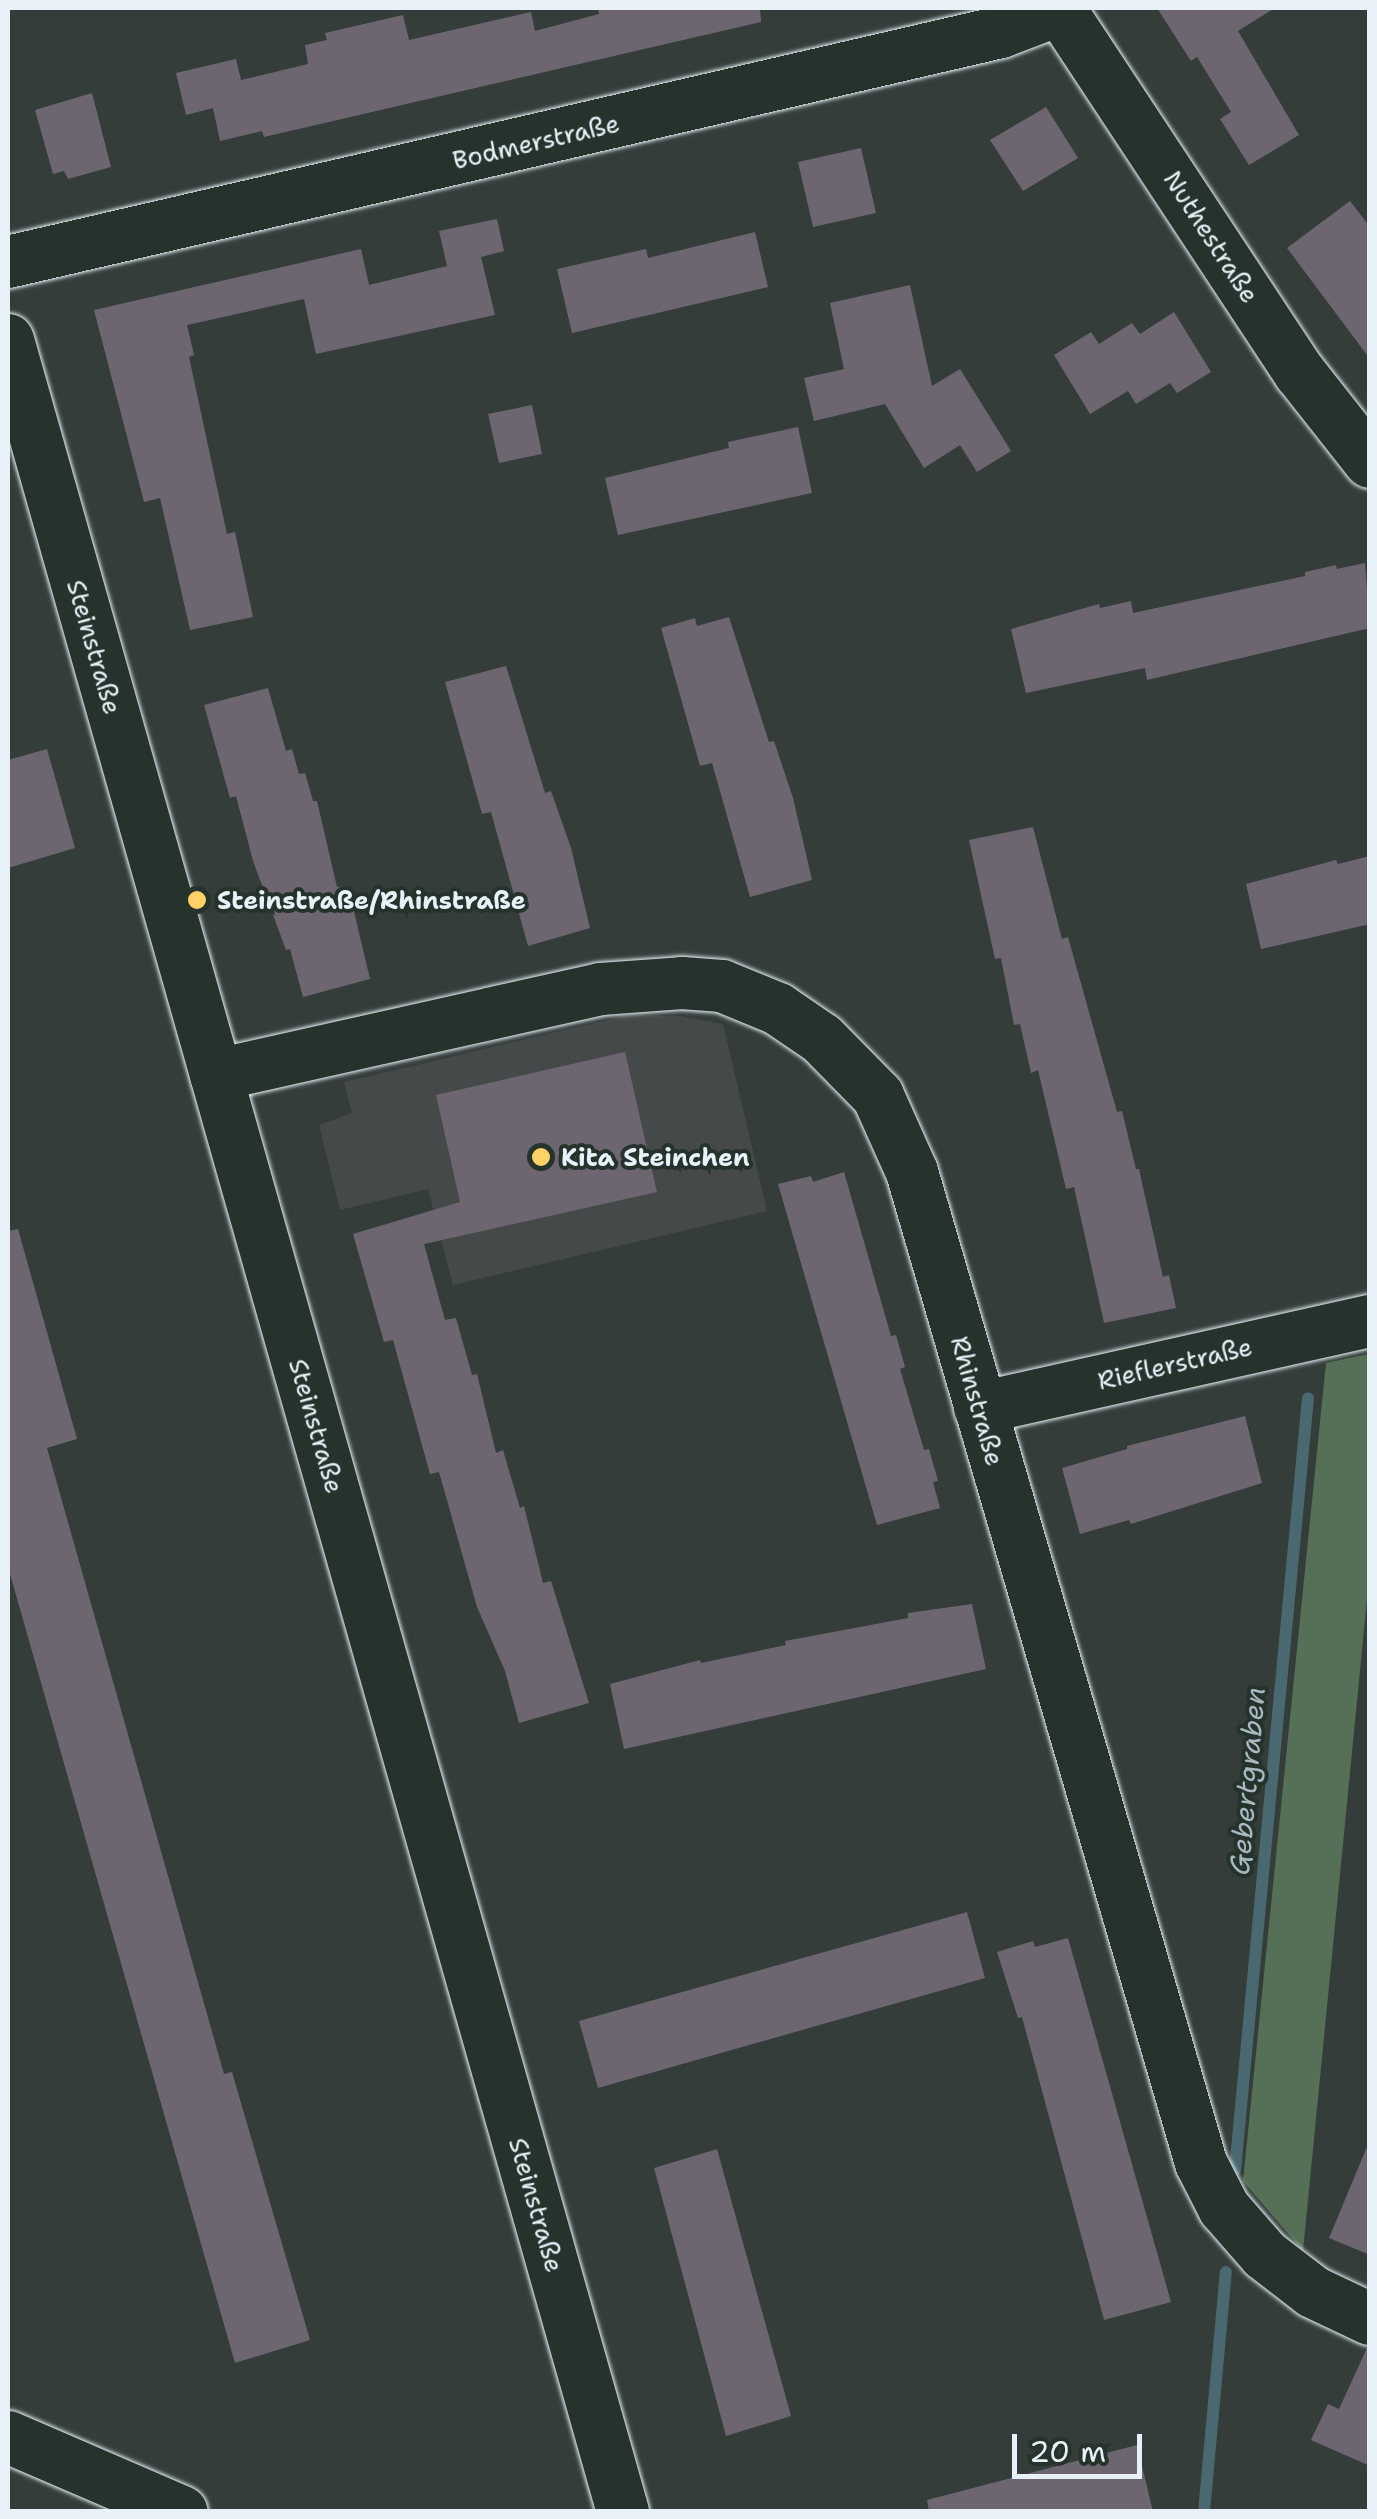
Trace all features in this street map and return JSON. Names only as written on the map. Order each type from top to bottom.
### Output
[{"type":"street","name":"Bodmerstraße","points":[[8,262],[1001,32],[1060,8]]},
{"type":"street","name":"Nuthestraße","points":[[1060,8],[1300,373],[1370,462]]},
{"type":"street","name":"Steinstraße","points":[[8,340],[624,2512]]},
{"type":"street","name":"Rhinstraße","points":[[216,1075],[638,984],[722,986],[778,1009],[822,1039],[878,1096],[899,1134],[1182,2111],[1201,2163],[1224,2208],[1264,2255],[1313,2292],[1370,2320]]},
{"type":"street","name":"Rieflerstraße","points":[[980,1408],[1370,1321]]},
{"type":"street","points":[[8,2437],[182,2512]]},
{"type":"shaded area","name":"Kita Steinchen","points":[[630,1015],[680,1016],[723,1024],[767,1211],[453,1285],[428,1189],[340,1210],[319,1125],[352,1113],[344,1082]]},
{"type":"green space","points":[[1369,1354],[1369,1579],[1303,2251],[1243,2181],[1326,1363]]},
{"type":"building","points":[[598,8],[760,8],[761,22],[264,137],[262,131],[220,141],[213,108],[186,115],[176,73],[236,59],[241,80],[308,64],[305,45],[327,40],[325,33],[403,15],[409,40],[531,12],[535,31],[599,14]]},
{"type":"building","points":[[1157,8],[1275,8],[1238,31],[1299,135],[1249,165],[1220,119],[1231,112],[1197,57],[1191,61]]},
{"type":"building","points":[[92,93],[111,167],[68,179],[64,171],[53,174],[35,110]]},
{"type":"building","points":[[1046,107],[1078,158],[1023,191],[990,140]]},
{"type":"building","points":[[861,148],[876,213],[813,227],[798,162]]},
{"type":"building","points":[[1350,201],[1370,227],[1370,359],[1287,248]]},
{"type":"building","points":[[497,219],[504,251],[481,257],[495,315],[316,354],[304,299],[187,325],[194,355],[189,357],[227,534],[235,532],[253,617],[190,630],[160,498],[144,502],[94,310],[361,249],[369,285],[447,266],[439,231]]},
{"type":"building","points":[[755,232],[768,287],[572,333],[557,269],[646,249],[648,258]]},
{"type":"building","points":[[910,285],[932,386],[960,369],[1011,451],[977,472],[960,445],[924,468],[885,404],[814,421],[804,378],[844,369],[830,303]]},
{"type":"building","points":[[1174,312],[1211,372],[1177,393],[1170,383],[1136,404],[1128,391],[1090,414],[1054,355],[1091,332],[1099,344],[1132,323],[1140,334]]},
{"type":"building","points":[[532,405],[542,454],[499,463],[488,414]]},
{"type":"building","points":[[798,427],[812,493],[618,535],[605,478],[729,448],[728,442]]},
{"type":"building","points":[[1365,563],[1370,628],[1147,680],[1145,668],[1026,693],[1011,629],[1099,604],[1100,608],[1131,601],[1133,613],[1305,576],[1305,572],[1336,565],[1337,569]]},
{"type":"building","points":[[729,617],[769,742],[774,741],[793,798],[812,880],[750,897],[712,763],[700,766],[661,628],[695,618],[697,626]]},
{"type":"building","points":[[506,666],[545,793],[551,791],[571,848],[590,928],[528,946],[491,812],[482,814],[445,682]]},
{"type":"building","points":[[268,688],[286,751],[292,749],[299,774],[305,773],[313,801],[317,801],[337,887],[348,886],[370,979],[303,997],[290,949],[286,950],[253,861],[236,796],[230,798],[204,705]]},
{"type":"building","points":[[47,749],[75,848],[8,868],[8,760]]},
{"type":"building","points":[[1033,827],[1062,939],[1068,937],[1117,1112],[1122,1111],[1163,1277],[1169,1275],[1176,1308],[1104,1323],[1074,1187],[1066,1189],[1038,1070],[1031,1073],[1020,1024],[1014,1025],[1001,958],[995,959],[969,840]]},
{"type":"building","points":[[1370,856],[1370,924],[1261,949],[1246,884],[1336,860],[1338,864]]},
{"type":"building","points":[[625,1052],[657,1192],[424,1244],[445,1320],[456,1318],[472,1375],[477,1374],[496,1453],[503,1450],[520,1508],[524,1506],[543,1583],[551,1581],[589,1703],[519,1723],[505,1671],[477,1607],[439,1472],[430,1474],[393,1340],[384,1342],[353,1234],[460,1202],[436,1095]]},
{"type":"building","points":[[844,1172],[891,1336],[896,1335],[905,1367],[900,1369],[924,1450],[929,1449],[938,1481],[933,1482],[940,1508],[877,1525],[778,1184],[811,1176],[813,1182]]},
{"type":"building","points":[[18,1229],[77,1439],[47,1448],[224,2074],[232,2072],[310,2340],[235,2363],[8,1567],[8,1231]]},
{"type":"building","points":[[1245,1416],[1262,1483],[1131,1524],[1129,1520],[1080,1534],[1062,1468],[1127,1446]]},
{"type":"building","points":[[972,1604],[986,1669],[624,1749],[610,1684],[700,1660],[701,1663],[786,1645],[785,1641],[908,1618],[908,1613]]},
{"type":"building","points":[[967,1912],[985,1978],[598,2088],[579,2021]]},
{"type":"building","points":[[1068,1938],[1171,2302],[1104,2320],[1022,2017],[1018,2018],[997,1952],[1033,1941],[1035,1947]]},
{"type":"building","points":[[1370,2142],[1370,2255],[1329,2238]]},
{"type":"building","points":[[717,2149],[791,2416],[726,2436],[654,2168]]},
{"type":"building","points":[[1367,2348],[1370,2466],[1311,2440],[1328,2404],[1339,2409]]},
{"type":"building","points":[[1137,2445],[1153,2512],[929,2512],[927,2500]]},
{"type":"waterway","name":"Gebertgraben","points":[[1235,2170],[1308,1398]]},
{"type":"waterway","name":"Gebertgraben","points":[[1204,2512],[1226,2272]]},
{"type":"place","name":"Steinstraße/Rhinstraße","points":[[197,900]]},
{"type":"place","name":"Kita Steinchen","points":[[541,1157]]}]
